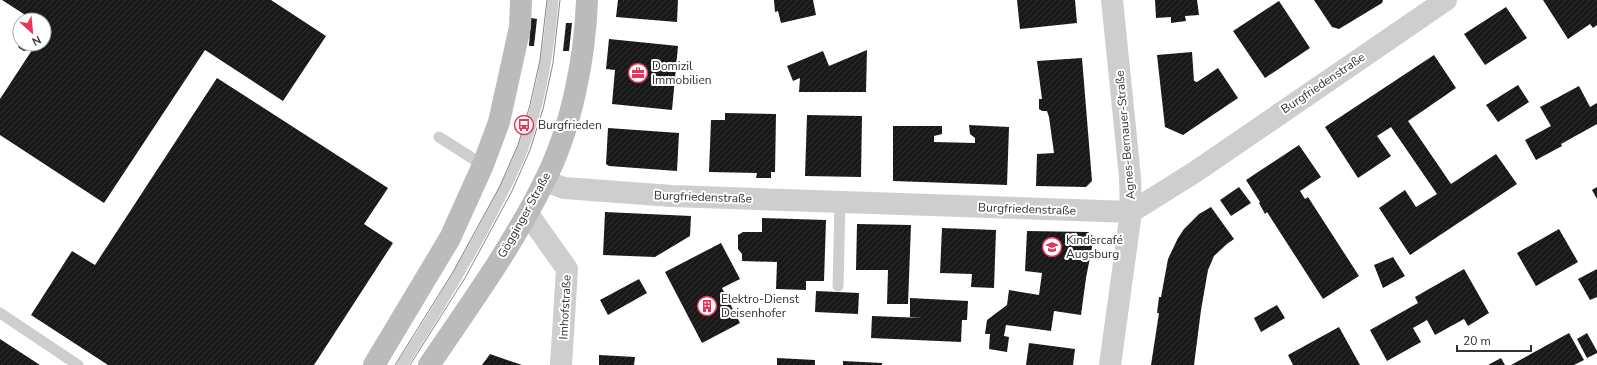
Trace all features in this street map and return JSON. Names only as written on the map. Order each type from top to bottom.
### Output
[{"type":"main road","points":[[374,365],[450,238],[483,165],[499,122],[520,27],[521,0]]},
{"type":"main road","name":"Gögginger Straße","points":[[429,365],[486,282],[528,214],[545,181],[558,149],[573,103],[586,27],[587,0]]},
{"type":"street","name":"Agnes-Bernauer-Straße","points":[[1110,365],[1131,212],[1130,177],[1112,0]]},
{"type":"street","name":"Burgfriedenstraße","points":[[545,181],[564,188],[664,196],[1131,212],[1195,172],[1446,0]]},
{"type":"street","name":"Imhofstraße","points":[[528,214],[567,269],[561,365]]},
{"type":"lane","points":[[402,365],[458,275],[505,188],[523,148],[546,61],[553,0]]},
{"type":"lane","points":[[439,137],[483,165]]},
{"type":"lane","points":[[838,286],[840,202]]},
{"type":"lane","points":[[0,313],[78,365]]},
{"type":"building","points":[[2,0],[271,0],[326,36],[283,101],[205,50],[104,203],[0,135],[0,99],[31,52],[52,52],[52,12],[21,12]]},
{"type":"building","points":[[618,0],[678,0],[677,22],[616,17]]},
{"type":"building","points":[[774,0],[813,0],[816,15],[781,23],[778,11],[775,12]]},
{"type":"building","points":[[1017,0],[1075,0],[1077,23],[1020,29]]},
{"type":"building","points":[[1155,0],[1197,0],[1199,15],[1185,16],[1186,21],[1171,23],[1171,17],[1156,18]]},
{"type":"building","points":[[1314,0],[1383,0],[1382,3],[1339,29],[1332,27]]},
{"type":"building","points":[[1543,0],[1597,0],[1597,25],[1593,28],[1590,24],[1568,39]]},
{"type":"building","points":[[1279,1],[1310,48],[1265,78],[1233,31]]},
{"type":"building","points":[[1506,7],[1527,38],[1485,65],[1464,34]]},
{"type":"building","points":[[531,18],[537,19],[534,46],[529,46]]},
{"type":"building","points":[[566,23],[572,23],[569,51],[563,51]]},
{"type":"building","points":[[609,39],[678,46],[672,110],[612,104],[615,70],[606,69]]},
{"type":"building","points":[[867,50],[866,92],[799,92],[800,78],[793,81],[787,66],[823,51],[829,66]]},
{"type":"building","points":[[1192,52],[1194,81],[1197,82],[1218,68],[1238,98],[1183,135],[1165,127],[1157,55]]},
{"type":"building","points":[[1434,55],[1456,88],[1408,121],[1451,184],[1496,154],[1517,184],[1410,255],[1379,208],[1405,190],[1416,207],[1437,194],[1391,127],[1377,136],[1391,156],[1358,178],[1325,127]]},
{"type":"building","points":[[1082,58],[1092,181],[1086,187],[1036,186],[1037,154],[1054,153],[1047,111],[1042,111],[1039,109],[1039,99],[1042,99],[1037,61]]},
{"type":"building","points":[[217,78],[388,188],[364,224],[393,243],[314,365],[108,365],[31,315],[72,251],[95,265]]},
{"type":"building","points":[[1518,85],[1529,102],[1498,122],[1486,105]]},
{"type":"building","points":[[1579,86],[1590,107],[1597,103],[1597,124],[1536,160],[1525,140],[1551,126],[1540,107]]},
{"type":"building","points":[[725,113],[776,114],[775,172],[771,172],[771,178],[756,178],[757,173],[709,172],[711,120],[725,120]]},
{"type":"building","points":[[807,115],[862,116],[861,177],[805,176]]},
{"type":"building","points":[[969,125],[1009,127],[1007,185],[893,181],[893,126],[942,126],[942,134],[934,136],[934,142],[975,143],[975,138],[970,134]]},
{"type":"building","points":[[608,128],[679,133],[677,171],[609,166],[606,164]]},
{"type":"building","points":[[1299,145],[1321,177],[1300,191],[1305,199],[1308,197],[1359,276],[1323,299],[1267,212],[1265,214],[1259,203],[1260,202],[1246,180]]},
{"type":"building","points":[[1239,187],[1251,203],[1231,216],[1220,200]]},
{"type":"building","points":[[1597,187],[1597,199],[1592,190]]},
{"type":"building","points":[[1211,207],[1234,239],[1214,256],[1208,270],[1194,365],[1151,365],[1159,313],[1157,313],[1159,297],[1161,297],[1168,259],[1184,229],[1199,214]]},
{"type":"building","points":[[605,212],[691,216],[690,236],[655,257],[603,255]]},
{"type":"building","points":[[762,218],[826,220],[824,281],[806,281],[806,290],[776,289],[777,262],[742,261],[742,254],[738,249],[738,235],[743,232],[762,232]]},
{"type":"building","points":[[857,224],[911,225],[908,304],[887,304],[888,270],[856,270]]},
{"type":"building","points":[[942,228],[996,230],[994,288],[971,287],[972,274],[940,273]]},
{"type":"building","points":[[1559,229],[1578,262],[1536,286],[1517,253]]},
{"type":"building","points":[[1027,231],[1088,232],[1094,237],[1081,315],[1054,311],[1051,331],[1006,325],[1004,336],[1009,337],[1007,352],[989,349],[990,334],[985,334],[987,320],[1007,305],[1009,290],[1039,295],[1042,273],[1025,271]]},
{"type":"building","name":"Elektro-Dienst Deisenhofer","points":[[721,243],[740,279],[722,288],[740,323],[702,343],[665,272]]},
{"type":"building","points":[[1393,257],[1405,276],[1383,288],[1374,265]]},
{"type":"building","points":[[1464,269],[1489,313],[1468,326],[1464,319],[1435,335],[1427,320],[1413,328],[1421,342],[1387,361],[1370,330],[1418,303],[1415,297]]},
{"type":"building","points":[[1597,269],[1597,297],[1590,300],[1578,279]]},
{"type":"building","points":[[639,279],[647,293],[608,315],[600,300]]},
{"type":"building","points":[[816,291],[859,293],[858,314],[815,312]]},
{"type":"building","points":[[910,298],[968,301],[967,320],[962,320],[961,342],[871,338],[872,316],[923,318],[910,317]]},
{"type":"building","points":[[1277,305],[1285,318],[1261,332],[1254,318]]},
{"type":"building","points":[[1339,327],[1360,365],[1293,365],[1288,355]]},
{"type":"building","points":[[1569,333],[1584,360],[1574,365],[1511,365]]},
{"type":"building","points":[[1587,333],[1597,353],[1587,358],[1577,339]]},
{"type":"building","points":[[0,339],[40,365],[0,365]]},
{"type":"building","points":[[1029,343],[1075,349],[1073,365],[1026,365]]},
{"type":"building","points":[[490,354],[522,365],[482,365]]},
{"type":"building","points":[[599,355],[635,357],[634,365],[599,365]]},
{"type":"building","points":[[777,358],[815,360],[815,365],[777,365]]},
{"type":"building","points":[[1501,358],[1505,365],[1488,365]]},
{"type":"building","points":[[843,361],[882,363],[882,365],[843,365]]},
{"type":"tram line","points":[[395,365],[453,272],[500,186],[518,145],[530,105],[540,60],[547,0]]},
{"type":"tram line","points":[[410,365],[465,278],[512,191],[530,150],[543,109],[553,63],[560,0]]},
{"type":"place","name":"Domizil Immobilien","points":[[638,73]]},
{"type":"place","name":"Burgfrieden","points":[[524,125]]},
{"type":"place","name":"Kindercafé Augsburg","points":[[1052,247]]},
{"type":"place","name":"Elektro-Dienst Deisenhofer","points":[[707,306]]}]
